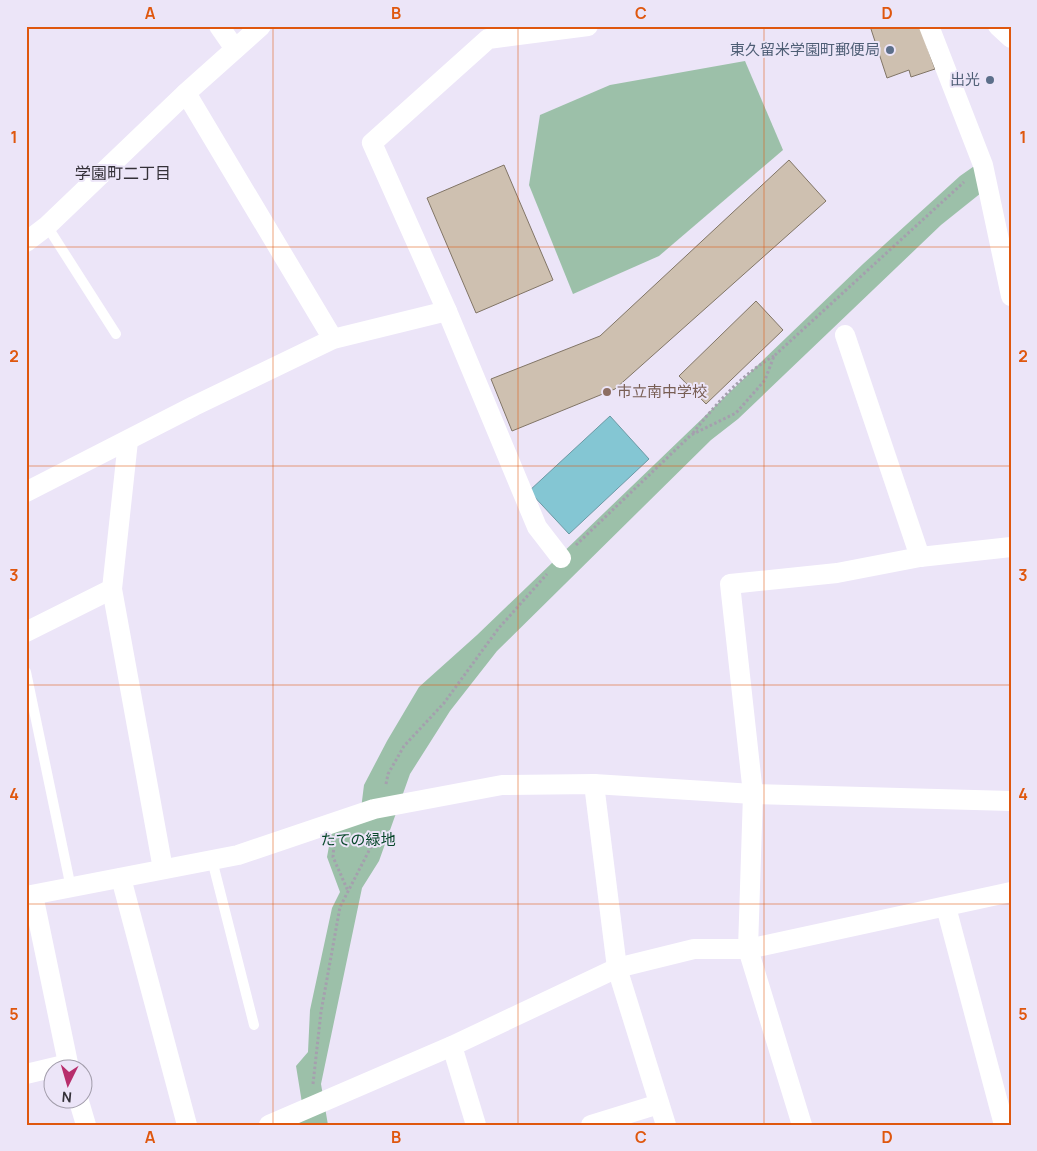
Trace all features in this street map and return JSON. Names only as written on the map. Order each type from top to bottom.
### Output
[{"type":"street","points":[[219,26],[235,48]]},
{"type":"street","points":[[26,242],[47,226],[186,92],[261,26]]},
{"type":"street","points":[[561,558],[537,528],[447,311],[372,142],[488,33],[588,26]]},
{"type":"street","points":[[929,26],[983,164],[1011,296]]},
{"type":"street","points":[[998,26],[1011,38]]},
{"type":"street","points":[[186,92],[333,339]]},
{"type":"street","points":[[26,492],[194,406],[333,339],[447,311]]},
{"type":"street","points":[[846,335],[920,557]]},
{"type":"street","points":[[128,441],[112,589],[163,870]]},
{"type":"street","points":[[802,1125],[748,949],[752,794],[730,584],[837,573],[920,557],[1011,547]]},
{"type":"street","points":[[26,632],[112,589]]},
{"type":"street","points":[[594,784],[617,968],[666,1125]]},
{"type":"street","points":[[67,1058],[29,896],[238,855],[374,809],[502,785],[594,784],[752,794],[1011,801]]},
{"type":"street","points":[[121,878],[187,1125]]},
{"type":"street","points":[[269,1125],[452,1046],[617,968],[694,949],[748,949],[1011,892]]},
{"type":"street","points":[[946,907],[1004,1125]]},
{"type":"street","points":[[452,1046],[476,1125]]},
{"type":"street","points":[[26,1074],[42,1071]]},
{"type":"street","points":[[591,1125],[659,1104]]},
{"type":"street","points":[[81,1108],[86,1125]]},
{"type":"lane","points":[[47,226],[116,334]]},
{"type":"lane","points":[[26,672],[71,888]]},
{"type":"lane","points":[[212,860],[254,1025]]},
{"type":"path","points":[[385,790],[388,774],[404,746],[444,703],[498,629],[561,558],[691,435],[713,408],[759,365],[774,356],[983,164]]},
{"type":"path","points":[[691,435],[736,413],[765,380],[774,356]]},
{"type":"path","points":[[310,1106],[323,1003],[340,907],[375,839],[375,821]]},
{"type":"path","points":[[336,822],[333,857],[348,891]]},
{"type":"green space","points":[[745,61],[783,150],[659,256],[573,294],[529,185],[540,115],[610,85]]},
{"type":"green space","name":"たての緑地","points":[[980,162],[986,189],[941,225],[738,419],[711,440],[497,651],[450,711],[410,774],[379,861],[362,888],[321,1084],[328,1125],[284,1125],[302,1103],[296,1066],[308,1052],[310,1010],[332,908],[340,892],[327,857],[334,819],[361,809],[364,785],[419,687],[477,635],[863,264],[960,176]]},
{"type":"water","points":[[610,416],[649,459],[569,534],[529,491]]},
{"type":"building","points":[[870,26],[920,26],[935,69],[911,77],[909,70],[887,78]]},
{"type":"building","points":[[789,160],[826,201],[615,389],[512,431],[491,379],[600,336]]},
{"type":"building","points":[[504,165],[553,280],[476,313],[427,198]]},
{"type":"building","points":[[756,301],[783,330],[706,404],[679,376]]},
{"type":"place","name":"東久留米学園町郵便局","points":[[890,50]]},
{"type":"place","name":"出光","points":[[990,80]]},
{"type":"place","name":"市立南中学校","points":[[607,392]]},
{"type":"district","name":"学園町二丁目","points":[[123,173]]}]
